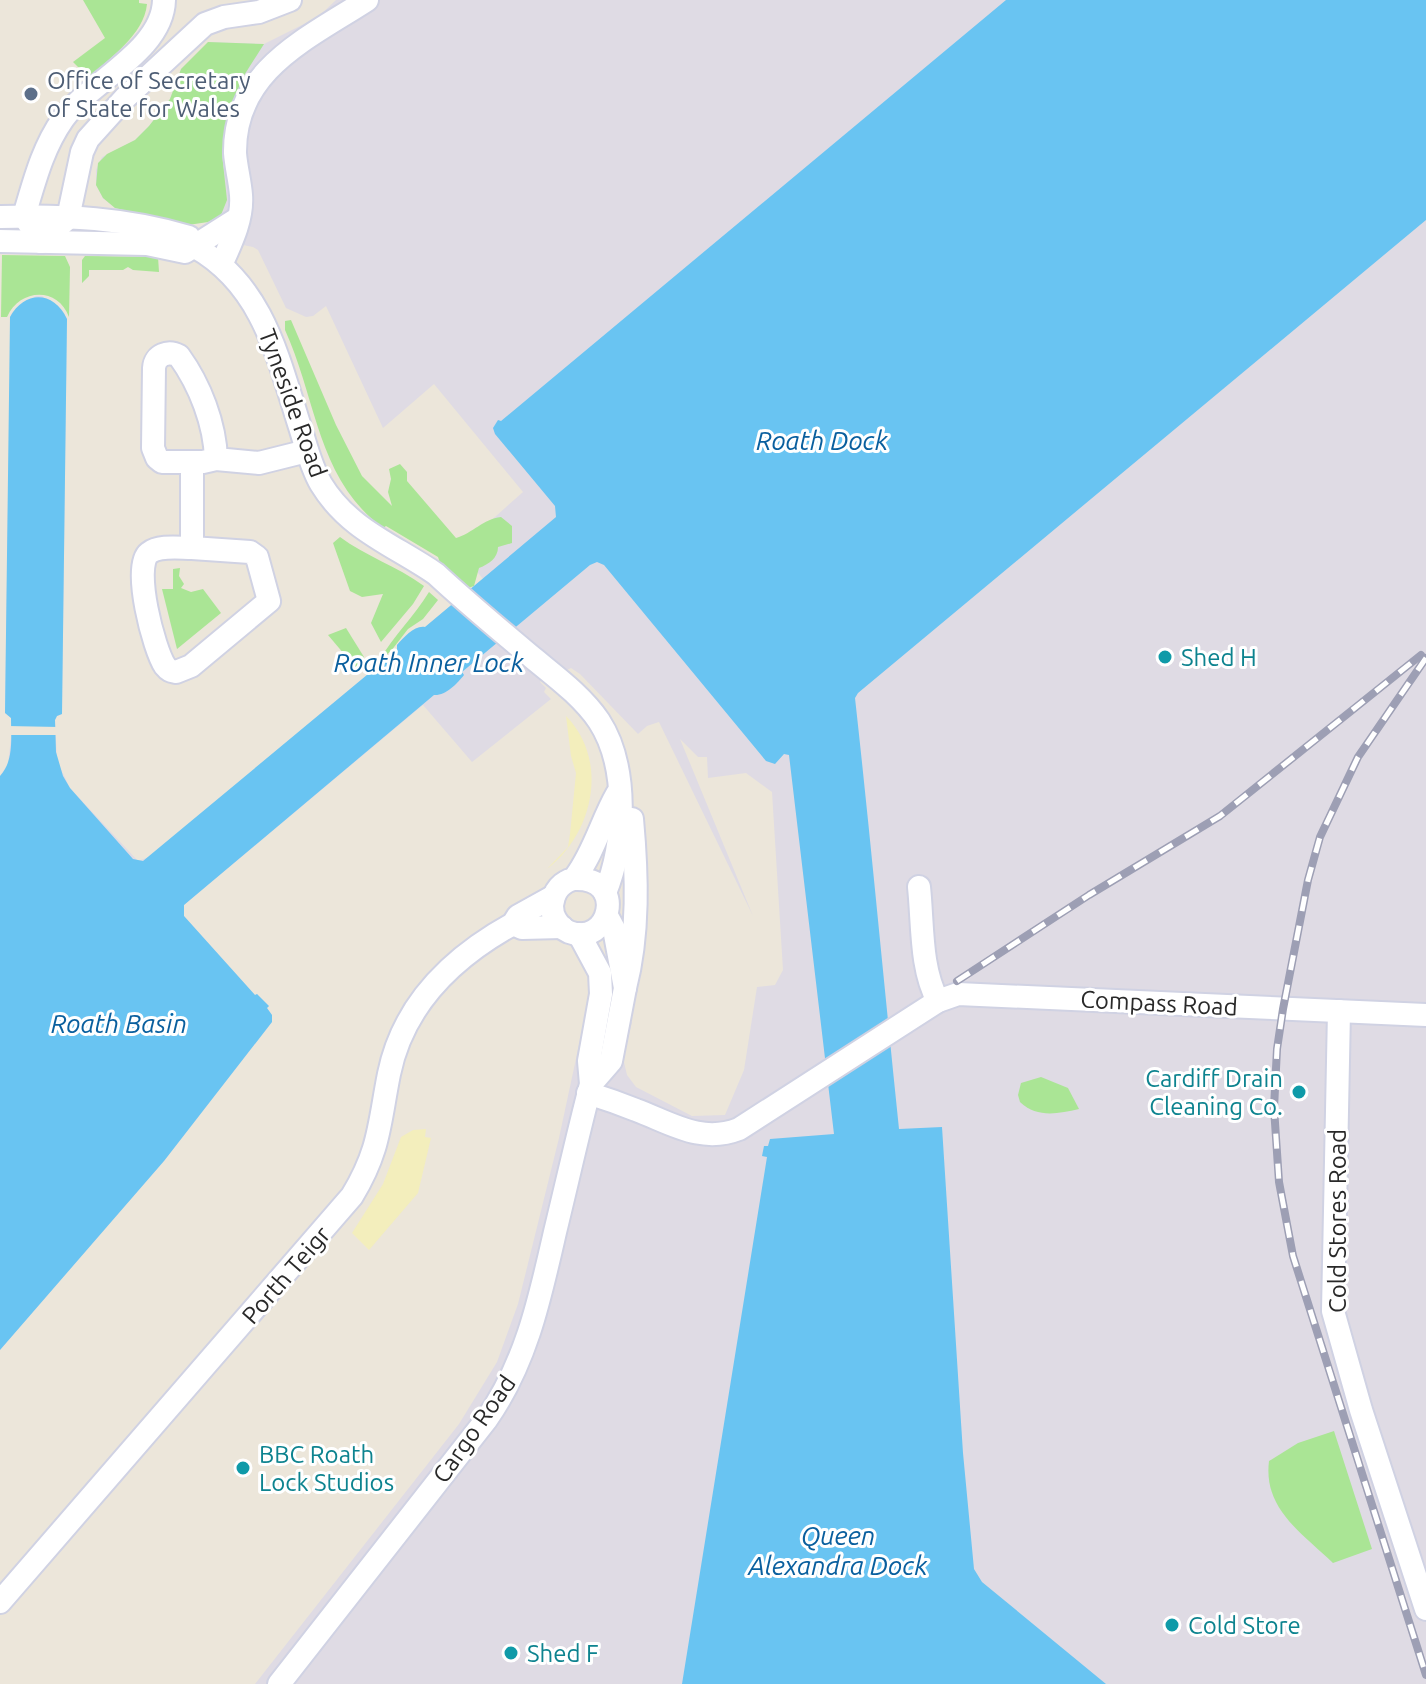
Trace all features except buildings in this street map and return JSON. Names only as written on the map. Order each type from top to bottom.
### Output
[{"type":"street","points":[[41,242],[24,216],[43,156],[61,122],[83,96],[100,86],[153,33],[162,15],[164,0]]},
{"type":"street","points":[[41,242],[68,218],[82,152],[108,114],[205,24],[224,17],[259,12],[290,0]]},
{"type":"street","points":[[221,265],[237,230],[241,204],[236,134],[246,99],[256,81],[283,55],[367,0]]},
{"type":"street","name":"Tyneside Road","points":[[0,217],[146,224],[189,237],[195,247],[236,278],[253,301],[268,330],[307,451],[322,486],[348,518],[376,539],[417,561],[581,700],[603,728],[619,789]]},
{"type":"street","points":[[0,241],[159,245],[185,252],[237,219]]},
{"type":"street","points":[[216,459],[212,428],[194,382],[179,356],[162,355],[154,363],[154,454],[162,462],[216,459],[259,463],[307,451]]},
{"type":"street","points":[[192,462],[192,548]]},
{"type":"street","points":[[157,548],[192,548],[250,552],[257,557],[269,601],[191,666],[176,672],[165,665],[159,653],[142,586],[141,564],[157,548]]},
{"type":"street","points":[[575,879],[619,789]]},
{"type":"street","points":[[605,893],[619,844],[619,789]]},
{"type":"street","points":[[589,1088],[611,1061],[633,944],[631,807],[619,789]]},
{"type":"street","points":[[589,1088],[589,1061],[601,994],[600,973],[570,931],[554,916],[554,896],[566,882],[575,879],[592,881],[605,893],[607,916],[614,929],[625,988]]},
{"type":"street","points":[[919,887],[927,971],[938,1001]]},
{"type":"street","name":"Porth Teigr","points":[[0,1602],[338,1216],[365,1176],[375,1150],[391,1064],[415,1009],[432,985],[456,963],[513,924],[518,916],[554,896]]},
{"type":"street","points":[[513,924],[522,928],[570,931],[596,929],[607,916]]},
{"type":"street","name":"Compass Road","points":[[589,1088],[699,1134],[729,1133],[772,1109],[938,1001],[958,994],[1426,1015]]},
{"type":"street","name":"Cold Stores Road","points":[[1339,1011],[1333,1311],[1361,1410],[1426,1609]]},
{"type":"street","name":"Cargo Road","points":[[279,1684],[486,1420],[511,1379],[538,1307],[589,1088]]},
{"type":"shaded area","points":[[336,0],[1426,0],[1426,1684],[255,1684],[459,1424],[497,1362],[518,1304],[586,1012],[632,1022],[623,1058],[627,1075],[636,1087],[692,1116],[725,1115],[744,1070],[757,987],[775,985],[783,970],[772,792],[746,773],[708,778],[707,757],[698,757],[680,739],[753,916],[659,722],[647,726],[638,734],[580,674],[571,668],[567,670],[558,662],[540,682],[551,699],[472,762],[423,705],[184,905],[184,916],[255,995],[269,1006],[272,1022],[164,1161],[0,1350],[0,776],[8,764],[11,738],[11,718],[5,713],[11,314],[36,296],[42,296],[62,310],[67,319],[62,714],[55,720],[57,761],[70,788],[138,861],[149,857],[397,650],[397,645],[409,633],[425,627],[483,579],[459,549],[523,492],[434,384],[383,428],[326,306],[313,316],[306,317],[286,308],[258,250],[243,245],[239,249],[215,220],[188,225],[115,208],[103,198],[96,185],[96,170],[102,157],[135,140],[149,126],[170,99],[181,69],[208,42],[264,44],[318,17]]},
{"type":"green space","points":[[83,0],[139,0],[139,3],[147,4],[145,15],[133,36],[89,78],[73,62],[105,38]]},
{"type":"green space","points":[[208,42],[264,44],[243,77],[227,116],[222,154],[227,200],[221,215],[208,222],[188,225],[115,208],[103,198],[96,185],[98,163],[107,154],[135,140],[149,126],[170,99],[181,69]]},
{"type":"green space","points":[[2,255],[65,256],[70,267],[69,317],[56,300],[39,295],[29,296],[13,307],[7,317],[1,317]]},
{"type":"green space","points":[[85,256],[158,257],[159,272],[128,267],[123,270],[89,270],[89,276],[82,283],[82,260]]},
{"type":"green space","points":[[291,320],[336,425],[362,476],[392,506],[388,492],[391,479],[389,469],[400,464],[407,472],[407,481],[456,538],[495,518],[501,517],[512,526],[512,543],[498,547],[492,560],[479,568],[474,586],[468,588],[442,569],[438,557],[386,526],[383,528],[361,508],[344,486],[321,437],[285,330],[285,321]]},
{"type":"green space","points":[[340,537],[424,586],[381,642],[371,623],[383,594],[362,597],[350,591],[333,543]]},
{"type":"green space","points":[[180,568],[179,576],[184,584],[181,588],[191,592],[203,589],[221,613],[177,649],[162,589],[173,589],[173,569]]},
{"type":"green space","points":[[429,592],[438,600],[423,619],[408,629],[379,661],[417,610]]},
{"type":"green space","points":[[346,628],[364,657],[355,667],[328,635]]},
{"type":"green space","points":[[1041,1077],[1068,1088],[1079,1109],[1040,1113],[1020,1102],[1021,1083]]},
{"type":"green space","points":[[1334,1431],[1372,1549],[1333,1563],[1287,1519],[1278,1506],[1269,1478],[1269,1461],[1298,1443]]},
{"type":"sand","points":[[566,716],[580,734],[588,754],[590,796],[576,837],[563,854],[547,869],[568,847],[570,834],[576,773]]},
{"type":"sand","points":[[426,1129],[425,1137],[431,1138],[418,1193],[369,1250],[352,1233],[383,1184],[401,1137],[413,1130]]},
{"type":"water","points":[[1006,0],[1426,0],[1426,220],[855,698],[899,1129],[942,1127],[963,1453],[974,1569],[982,1582],[1106,1684],[682,1684],[767,1157],[762,1156],[764,1146],[768,1146],[770,1139],[834,1134],[789,755],[784,754],[775,764],[766,761],[604,565],[597,562],[590,565],[462,672],[464,675],[454,686],[434,695],[184,905],[184,916],[255,995],[269,1006],[272,1022],[164,1161],[0,1350],[0,776],[8,763],[11,741],[11,718],[5,713],[10,317],[23,302],[39,297],[55,303],[67,319],[62,714],[55,720],[56,752],[70,788],[133,859],[143,861],[397,650],[397,645],[410,632],[425,627],[556,517],[555,506],[495,434],[493,428],[498,420],[501,421]]},
{"type":"pier","points":[[7,726],[59,727],[58,735],[7,735]]},
{"type":"railway","points":[[957,981],[1089,895],[1220,816],[1421,655]]},
{"type":"railway","points":[[1426,658],[1358,757],[1320,837],[1308,880],[1283,1009],[1274,1108],[1279,1182],[1293,1256],[1426,1675]]},
{"type":"place","name":"Office of Secretary of State for Wales","points":[[31,94]]},
{"type":"place","name":"Shed H","points":[[1165,657]]},
{"type":"place","name":"Cardiff Drain Cleaning Co.","points":[[1299,1092]]},
{"type":"place","name":"BBC Roath Lock Studios","points":[[243,1468]]},
{"type":"place","name":"Cold Store","points":[[1172,1625]]},
{"type":"place","name":"Shed F","points":[[511,1653]]},
{"type":"water label","name":"Roath Dock","points":[[822,440]]},
{"type":"water label","name":"Roath Inner Lock","points":[[429,662]]},
{"type":"water label","name":"Roath Basin","points":[[119,1023]]},
{"type":"water label","name":"Queen Alexandra Dock","points":[[838,1550]]}]
